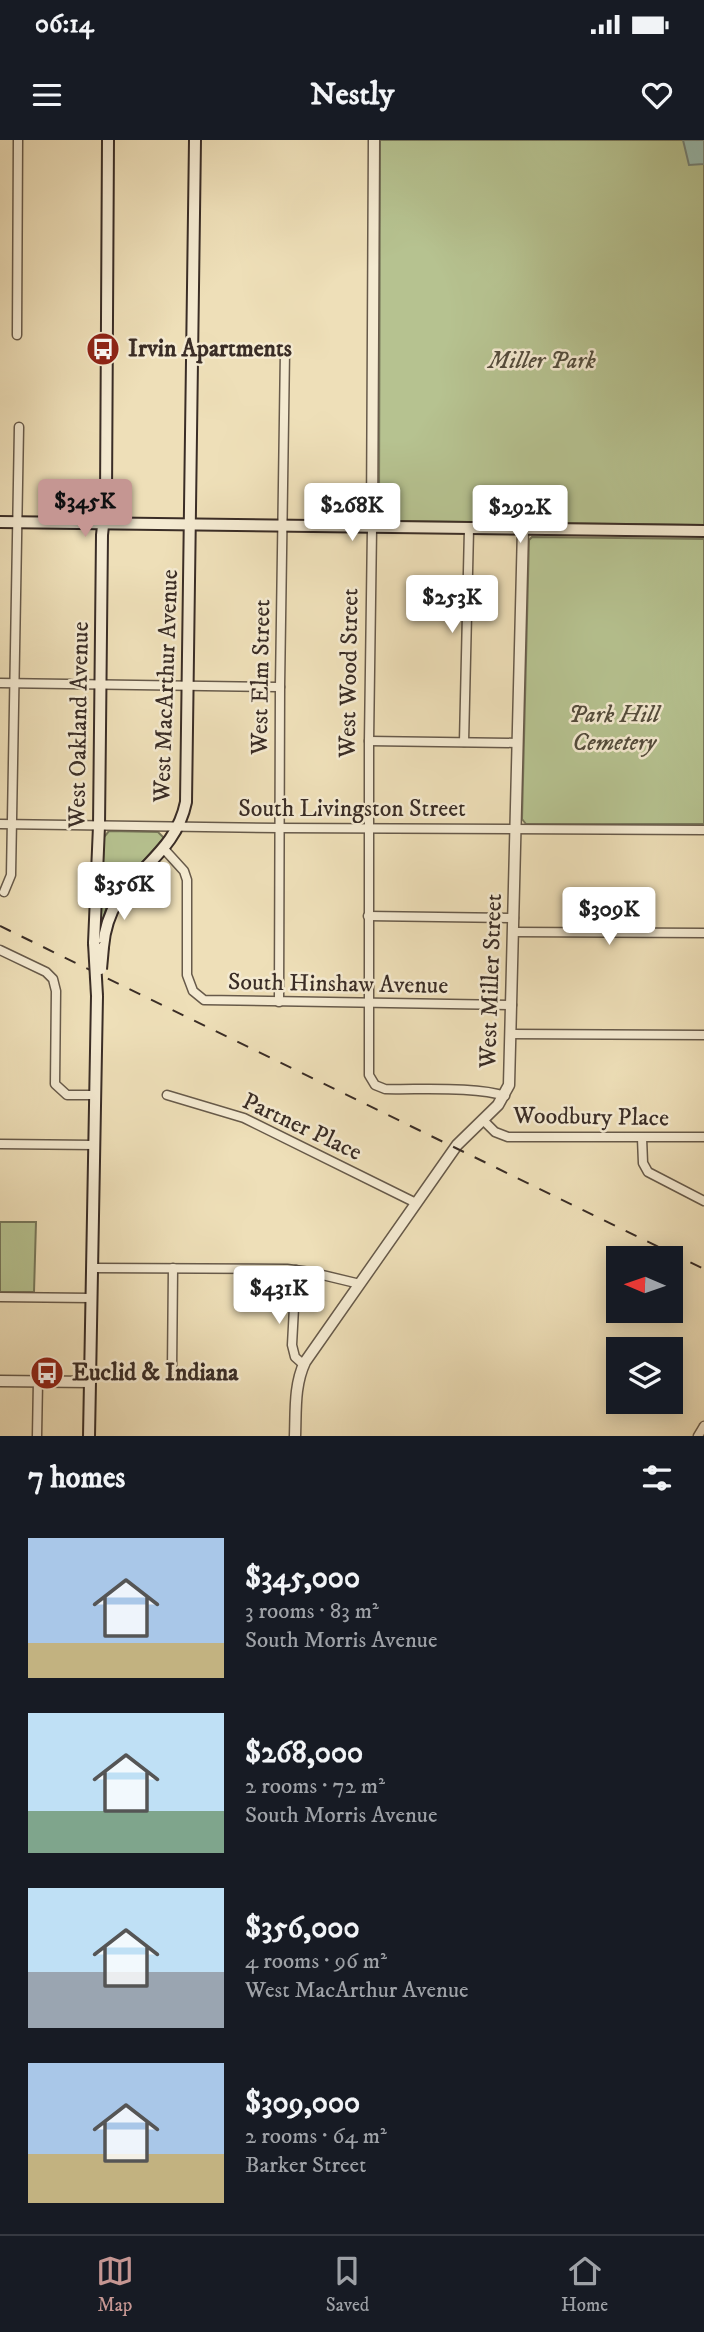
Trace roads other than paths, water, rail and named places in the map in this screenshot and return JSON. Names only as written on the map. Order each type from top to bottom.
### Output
[{"type":"main road","name":"West Oakland Avenue","points":[[99,945],[102,535],[107,498],[108,140]]},
{"type":"main road","name":"West MacArthur Avenue","points":[[96,1095],[99,945],[116,902],[131,881],[164,849],[178,827],[186,802],[195,140]]},
{"type":"main road","points":[[0,522],[704,531]]},
{"type":"main road","points":[[89,1436],[96,1095]]},
{"type":"street","points":[[17,335],[18,140]]},
{"type":"street","name":"West Wood Street","points":[[374,140],[368,1067],[371,1080],[385,1089],[493,1093],[505,1096]]},
{"type":"street","name":"West Elm Street","points":[[279,1002],[285,351]]},
{"type":"street","points":[[4,892],[11,874],[19,427]]},
{"type":"street","points":[[464,742],[469,529]]},
{"type":"street","name":"West Miller Street","points":[[303,1365],[457,1145],[505,1096],[509,1081],[523,529]]},
{"type":"street","points":[[0,683],[280,687]]},
{"type":"street","points":[[369,741],[518,743]]},
{"type":"street","name":"South Livingston Street","points":[[0,824],[704,830]]},
{"type":"street","name":"South Hinshaw Avenue","points":[[164,849],[184,871],[187,880],[187,975],[199,998],[209,1001],[512,1005]]},
{"type":"street","points":[[368,916],[514,918]]},
{"type":"street","points":[[514,932],[704,933]]},
{"type":"street","points":[[0,950],[46,972],[53,979],[56,991],[55,1084],[67,1095],[96,1095]]},
{"type":"street","points":[[511,1034],[704,1035]]},
{"type":"street","name":"Partner Place","points":[[167,1095],[244,1118],[416,1203]]},
{"type":"street","name":"Woodbury Place","points":[[483,1120],[495,1132],[508,1137],[704,1138]]},
{"type":"street","points":[[642,1138],[643,1163],[648,1172],[704,1201]]},
{"type":"street","points":[[0,1144],[95,1145]]},
{"type":"street","points":[[92,1268],[296,1270],[360,1284]]},
{"type":"street","points":[[172,1371],[173,1268]]},
{"type":"street","points":[[296,1270],[293,1351],[303,1365],[297,1394],[296,1436]]},
{"type":"street","points":[[0,1297],[91,1298]]},
{"type":"street","points":[[0,1381],[90,1382]]},
{"type":"street","points":[[37,1436],[38,1381]]},
{"type":"street","points":[[698,1436],[704,1426]]},
{"type":"water","points":[[683,140],[704,140],[704,164],[689,165]]},
{"type":"railway","points":[[0,926],[704,1269]]},
{"type":"place","name":"Irvin Apartments","points":[[103,349]]},
{"type":"place","name":"Euclid & Indiana","points":[[47,1373]]},
{"type":"park label","name":"Miller Park","points":[[542,361]]},
{"type":"park label","name":"Park Hill Cemetery","points":[[614,729]]}]
